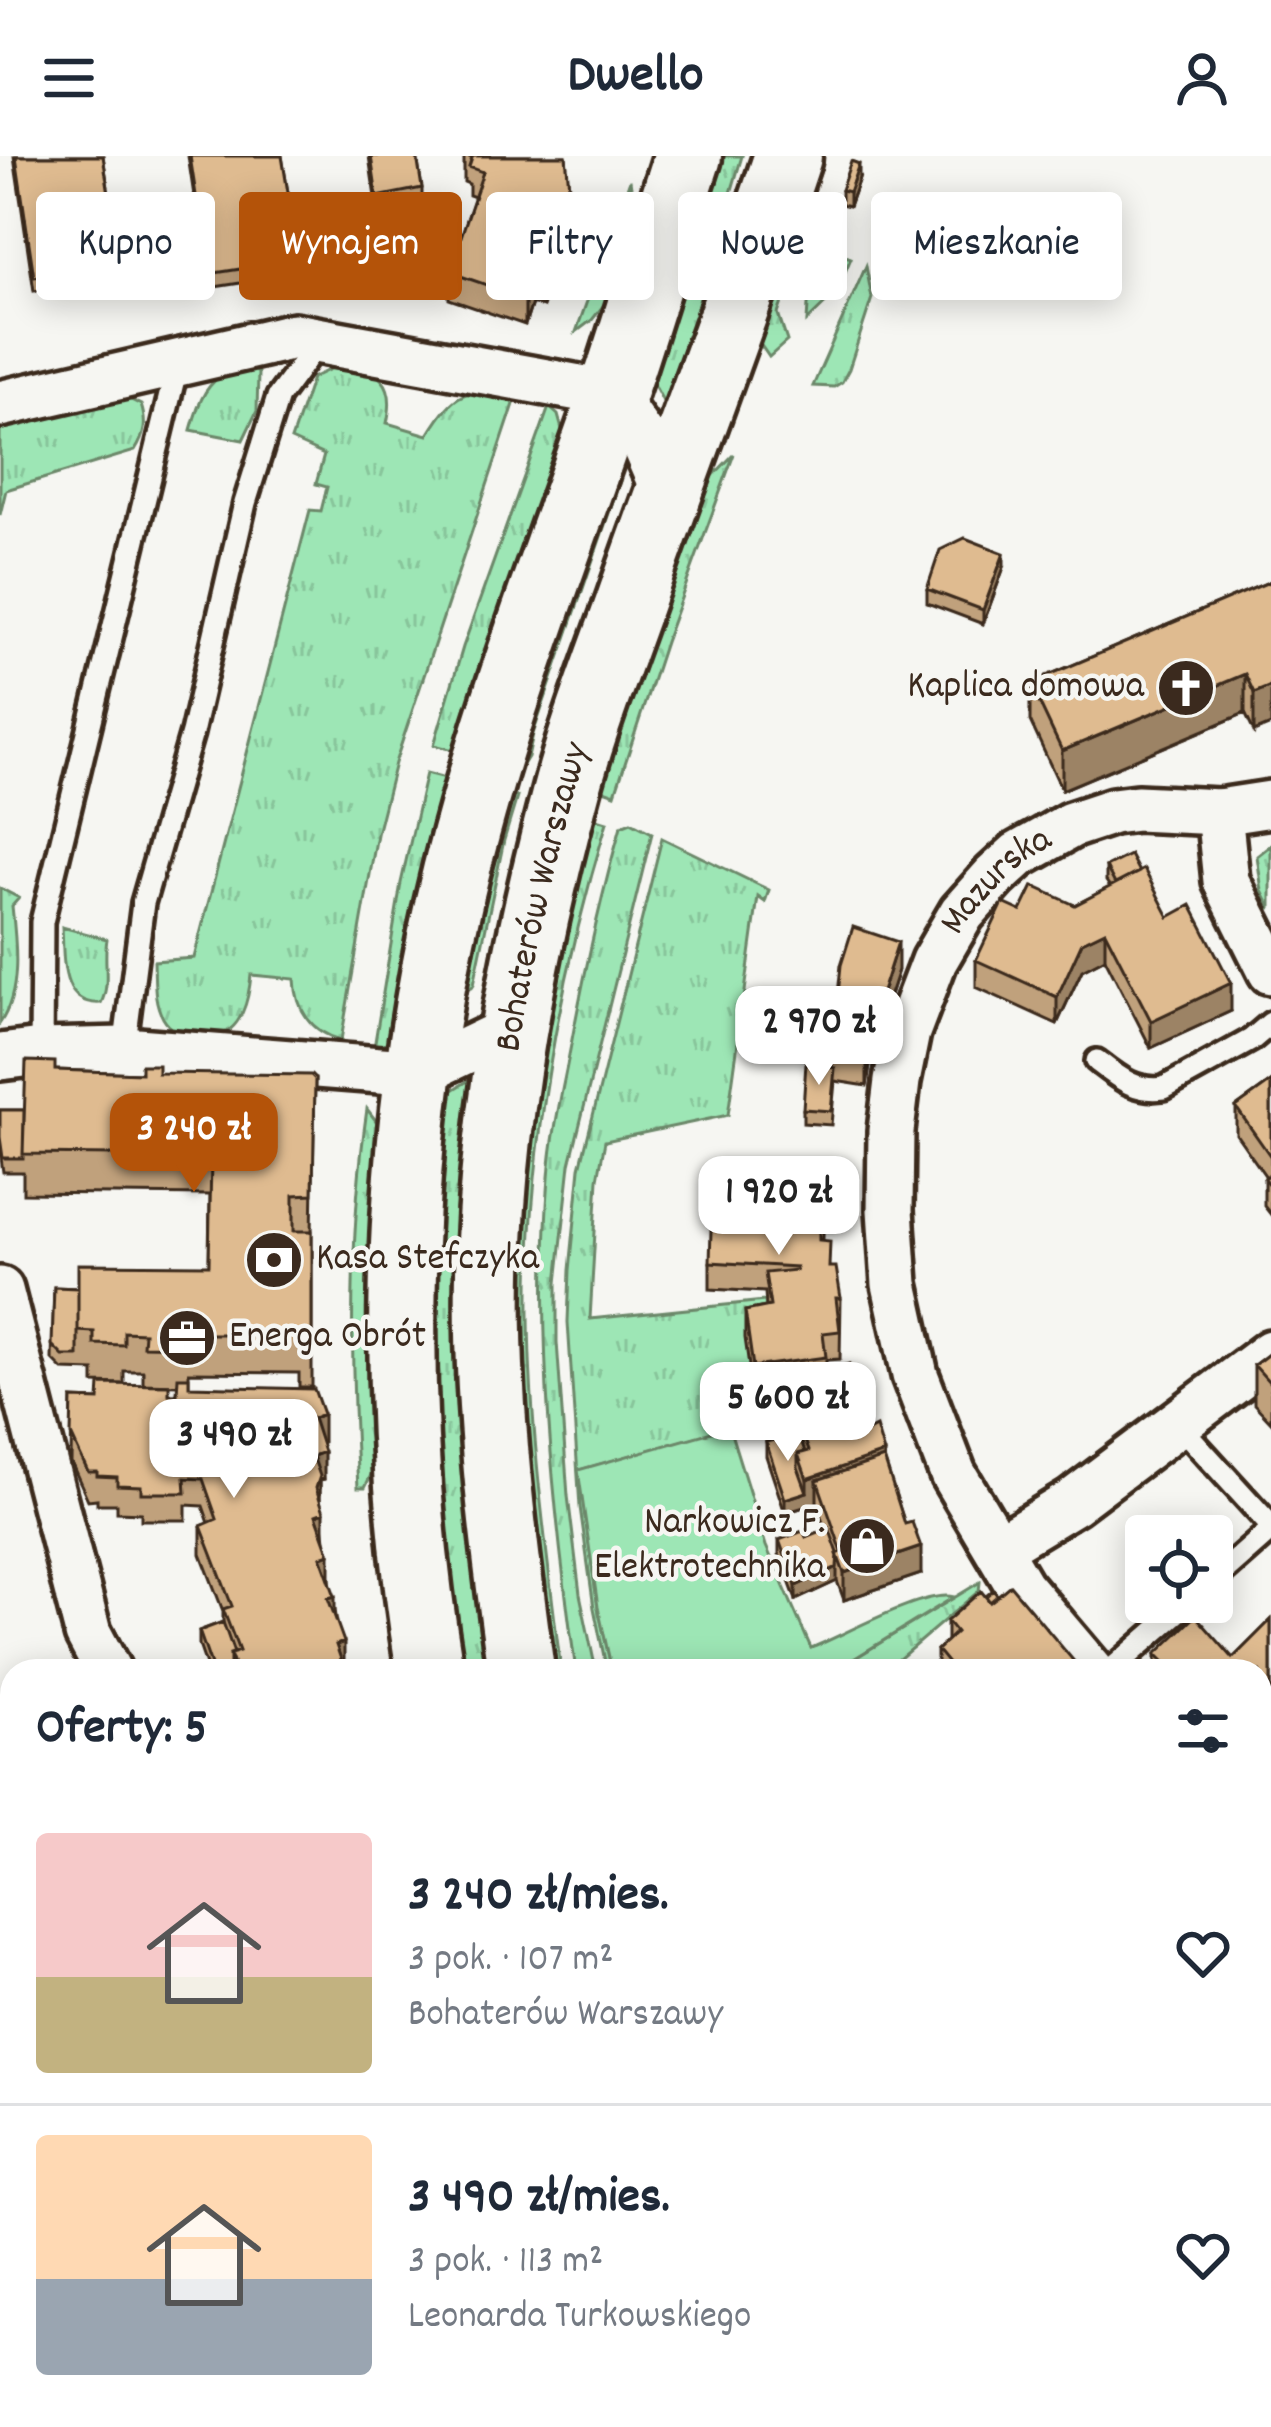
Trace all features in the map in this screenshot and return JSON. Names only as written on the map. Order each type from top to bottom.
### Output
[{"type":"main road","points":[[428,1659],[411,1525],[403,1346],[405,1226],[419,1072],[447,910],[482,774],[688,156]]},
{"type":"main road","name":"Bohaterów Warszawy","points":[[520,1659],[499,1478],[489,1311],[493,1198],[515,1027],[565,796],[788,156]]},
{"type":"street","points":[[0,404],[178,362],[307,338],[612,394],[640,435],[666,496]]},
{"type":"street","name":"Mazurska","points":[[1081,1659],[1020,1586],[953,1474],[916,1375],[895,1285],[890,1210],[891,1131],[907,1032],[934,962],[962,913],[1018,855],[1071,825],[1113,811],[1219,812],[1271,804]]},
{"type":"street","points":[[1219,812],[1226,881],[1271,971]]},
{"type":"street","points":[[21,1055],[124,1050],[419,1072],[515,1027]]},
{"type":"street","points":[[0,1290],[88,1633],[102,1659]]},
{"type":"street","points":[[999,1547],[1073,1502],[1271,1353]]},
{"type":"lane","points":[[124,1050],[143,904],[192,733],[245,503],[278,397],[307,338]]},
{"type":"lane","points":[[21,1055],[42,922],[178,362]]},
{"type":"lane","points":[[1097,1061],[1132,1086],[1164,1088],[1251,1040],[1271,1023]]},
{"type":"lane","points":[[1177,1423],[1271,1528],[1233,1563]]},
{"type":"lane","points":[[1124,1659],[1165,1623]]},
{"type":"green space","points":[[721,156],[742,156],[731,192],[709,192]]},
{"type":"green space","points":[[866,266],[871,300],[849,369],[834,387],[813,386]]},
{"type":"green space","points":[[678,287],[678,300],[699,300],[667,409],[649,375]]},
{"type":"green space","points":[[587,300],[608,300],[592,320],[576,332]]},
{"type":"green space","points":[[777,300],[783,300],[778,314],[787,341],[769,357],[758,334]]},
{"type":"green space","points":[[808,300],[829,300],[807,321]]},
{"type":"green space","points":[[234,364],[249,365],[258,373],[257,411],[243,440],[191,430],[205,392]]},
{"type":"green space","points":[[341,364],[382,380],[389,397],[387,423],[428,435],[463,395],[485,392],[516,398],[395,763],[377,834],[341,1040],[307,1018],[295,979],[251,975],[246,1003],[231,1028],[212,1036],[180,1032],[169,1026],[160,1011],[154,961],[194,958],[310,510],[321,511],[327,487],[316,484],[324,455],[291,440],[312,378]]},
{"type":"green space","points":[[125,397],[141,405],[144,418],[135,451],[6,490],[0,515],[0,427]]},
{"type":"green space","points":[[549,407],[558,415],[565,440],[461,752],[434,745],[463,647]]},
{"type":"green space","points":[[734,454],[615,794],[598,788],[705,484]]},
{"type":"green space","points":[[617,477],[620,481],[528,757],[517,767]]},
{"type":"green space","points":[[426,773],[454,780],[395,1033],[374,1048],[401,883]]},
{"type":"green space","points":[[504,793],[517,797],[474,984],[465,989]]},
{"type":"green space","points":[[587,816],[607,822],[561,1004],[540,1130],[530,1255],[532,1405],[560,1659],[547,1659],[516,1363],[526,1131]]},
{"type":"green space","points":[[631,822],[652,833],[570,1164],[557,1283],[568,1496],[594,1659],[574,1659],[549,1424],[545,1238],[552,1145],[599,910],[621,826]]},
{"type":"green space","points":[[662,838],[769,890],[765,902],[758,897],[728,1115],[605,1141],[598,1179],[590,1319],[765,1301],[770,1334],[753,1394],[781,1413],[579,1470],[609,1659],[605,1659],[594,1608],[580,1507],[568,1322],[580,1168]]},
{"type":"green space","points":[[1271,845],[1271,909],[1262,891],[1257,856]]},
{"type":"green space","points":[[0,888],[19,898],[12,906],[15,982],[0,1023]]},
{"type":"green space","points":[[62,927],[107,939],[101,1003],[77,997],[71,988]]},
{"type":"green space","points":[[484,1071],[495,1659],[457,1659],[427,1371],[440,1098]]},
{"type":"green space","points":[[367,1109],[380,1126],[384,1143],[378,1461],[365,1487],[358,1487],[353,1298]]},
{"type":"green space","points":[[729,1427],[766,1546],[811,1648],[904,1606],[954,1597],[853,1659],[609,1659],[578,1470]]},
{"type":"green space","points":[[980,1582],[979,1591],[899,1659],[854,1659]]},
{"type":"building","points":[[16,156],[103,156],[109,192],[36,192],[34,277]]},
{"type":"building","points":[[190,156],[282,156],[288,192],[239,192],[239,269],[215,273],[215,192],[195,192]]},
{"type":"building","points":[[371,156],[417,156],[422,188],[376,192]]},
{"type":"building","points":[[467,156],[566,156],[570,192],[486,192],[486,285],[462,276],[462,234],[483,172],[469,167],[472,158]]},
{"type":"building","points":[[851,161],[859,164],[849,192],[841,190]]},
{"type":"building","points":[[965,538],[1004,553],[983,610],[927,589],[940,550]]},
{"type":"building","points":[[1271,581],[1271,686],[1254,693],[1245,674],[1062,751],[1030,683]]},
{"type":"building","points":[[1130,855],[1139,872],[1115,884],[1106,867]]},
{"type":"building","points":[[1144,869],[1169,917],[1191,905],[1231,983],[1151,1021],[1105,931],[1082,942],[1057,997],[976,960],[1003,903],[1021,911],[1033,886],[1075,905]]},
{"type":"building","points":[[853,927],[898,942],[872,1023],[867,1059],[832,1054],[841,965]]},
{"type":"building","points":[[26,1061],[55,1062],[55,1070],[141,1073],[141,1065],[158,1065],[158,1073],[311,1075],[315,1079],[313,1194],[294,1195],[294,1231],[312,1231],[312,1348],[299,1348],[299,1334],[189,1334],[189,1347],[143,1346],[144,1333],[124,1332],[124,1345],[94,1344],[94,1332],[78,1331],[78,1264],[209,1265],[211,1156],[23,1154]]},
{"type":"building","points":[[806,1063],[835,1068],[831,1111],[803,1109]]},
{"type":"building","points":[[1271,1082],[1271,1157],[1236,1107]]},
{"type":"building","points":[[0,1110],[24,1110],[23,1158],[3,1158]]},
{"type":"building","points":[[713,1168],[824,1172],[819,1240],[830,1241],[829,1267],[836,1267],[841,1298],[836,1298],[840,1331],[823,1333],[826,1357],[753,1367],[745,1311],[770,1306],[765,1273],[796,1267],[710,1262]]},
{"type":"building","points":[[54,1287],[78,1288],[78,1356],[63,1356],[52,1345]]},
{"type":"building","points":[[1271,1352],[1271,1384],[1254,1365]]},
{"type":"building","points":[[849,1364],[868,1431],[876,1427],[884,1453],[807,1479],[798,1454],[809,1451],[798,1421],[793,1423],[781,1385]]},
{"type":"building","points":[[178,1377],[189,1377],[189,1386],[314,1389],[323,1414],[313,1418],[324,1452],[313,1456],[324,1512],[316,1515],[330,1554],[321,1557],[335,1596],[328,1598],[344,1642],[336,1645],[341,1659],[232,1659],[230,1654],[239,1651],[223,1609],[232,1606],[201,1526],[217,1519],[203,1479],[185,1478],[186,1493],[141,1493],[141,1486],[117,1485],[117,1477],[88,1472],[71,1435],[72,1399],[99,1400],[100,1384],[169,1385],[169,1394],[177,1394]]},
{"type":"building","points":[[799,1434],[805,1452],[798,1454],[798,1467],[807,1492],[785,1499],[766,1442]]},
{"type":"building","name":"Narkowicz F. Elektrotechnika","points":[[884,1458],[905,1524],[912,1522],[921,1547],[844,1573],[837,1554],[842,1552],[817,1480]]},
{"type":"building","points":[[829,1528],[838,1553],[837,1567],[796,1586],[779,1540]]},
{"type":"building","points":[[1010,1585],[1072,1659],[944,1659],[937,1650],[956,1632],[947,1621],[981,1591],[990,1602]]},
{"type":"building","points":[[1271,1620],[1271,1659],[1161,1659],[1156,1654],[1189,1623],[1202,1623],[1233,1658]]},
{"type":"building","points":[[223,1622],[234,1653],[230,1659],[209,1659],[199,1631]]},
{"type":"place","name":"Kaplica domowa","points":[[1186,688]]},
{"type":"place","name":"Kasa Stefczyka","points":[[274,1260]]},
{"type":"place","name":"Energa Obrót","points":[[187,1338]]},
{"type":"place","name":"Narkowicz F. Elektrotechnika","points":[[867,1546]]}]
